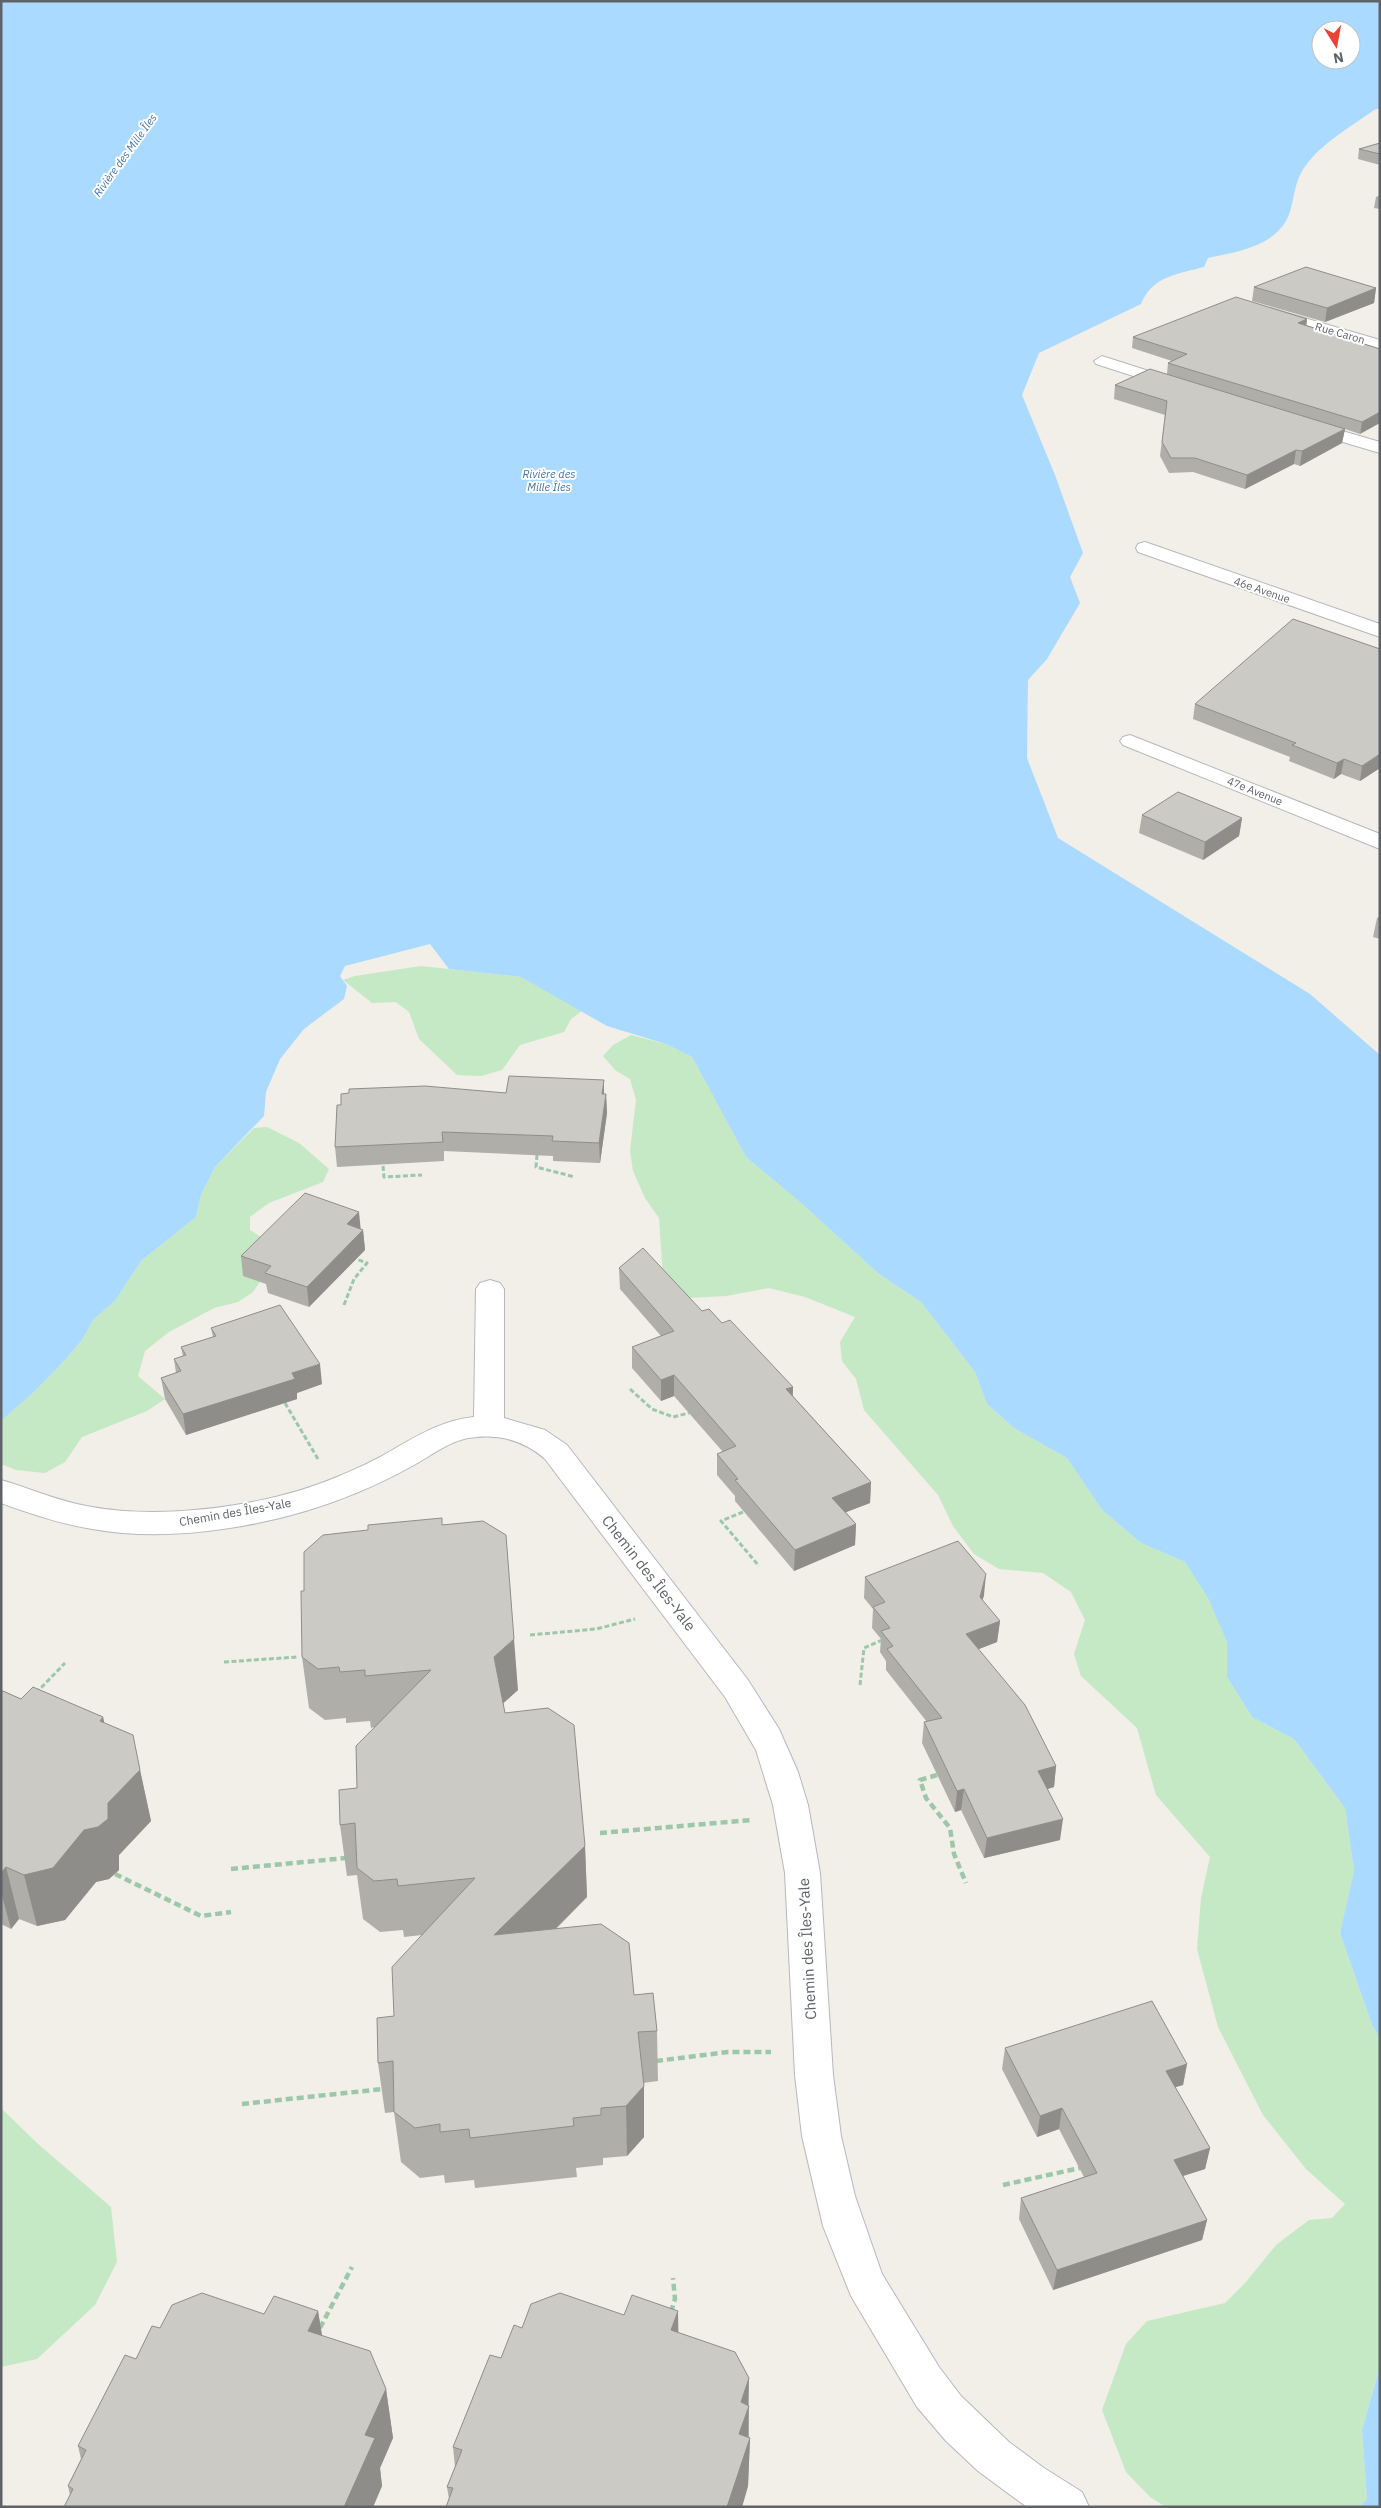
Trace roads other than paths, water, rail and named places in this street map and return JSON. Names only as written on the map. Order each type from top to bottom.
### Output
[{"type":"street","name":"Rue Caron","points":[[1251,307],[1380,345]]},
{"type":"street","points":[[1102,361],[1197,391]]},
{"type":"street","points":[[1292,421],[1376,444]]},
{"type":"street","name":"46e Avenue","points":[[1145,548],[1380,631]]},
{"type":"street","name":"47e Avenue","points":[[1130,741],[1380,842]]},
{"type":"street","points":[[489,1427],[490,1289]]},
{"type":"street","name":"Chemin des Îles-Yale","points":[[1,1491],[57,1512],[90,1520],[142,1524],[183,1523],[261,1510],[306,1499],[370,1474],[456,1430],[489,1427],[530,1434],[544,1440],[556,1452],[727,1675],[770,1744],[790,1800],[803,1869],[812,2048],[818,2114],[830,2176],[865,2284],[931,2391],[961,2426],[1015,2475],[1067,2507]]},
{"type":"water","name":"Rivière des Mille Îles","points":[[1,1],[1380,1],[1380,108],[1374,110],[1334,138],[1307,163],[1296,184],[1289,215],[1279,230],[1262,243],[1208,258],[1204,267],[1176,274],[1159,282],[1152,287],[1141,304],[1039,353],[1022,395],[1055,475],[1083,553],[1070,577],[1080,603],[1047,659],[1028,680],[1027,758],[1058,838],[1310,994],[1380,1055],[1380,2038],[1372,2025],[1340,1933],[1354,1870],[1345,1808],[1294,1739],[1252,1717],[1227,1677],[1227,1642],[1208,1598],[1185,1562],[1141,1543],[1102,1510],[1067,1458],[1014,1428],[987,1404],[975,1372],[921,1302],[879,1274],[800,1202],[746,1157],[692,1057],[666,1044],[607,1026],[521,977],[449,969],[430,944],[345,966],[340,976],[347,986],[344,999],[304,1029],[280,1059],[266,1092],[264,1116],[215,1167],[201,1195],[196,1217],[141,1261],[115,1301],[93,1320],[82,1340],[35,1391],[1,1421]]},
{"type":"water","points":[[1380,2366],[1380,2507],[1360,2507],[1367,2499],[1362,2430]]}]
